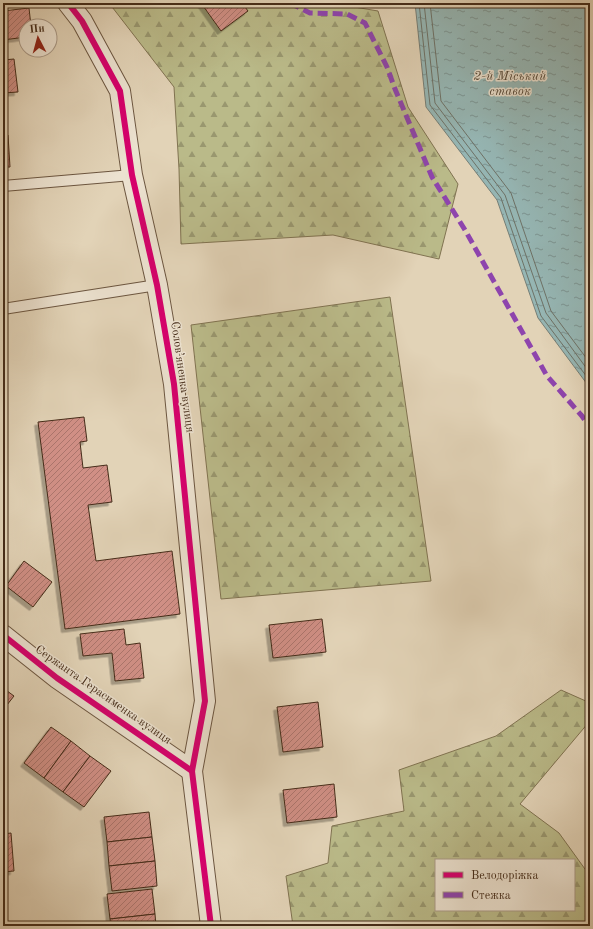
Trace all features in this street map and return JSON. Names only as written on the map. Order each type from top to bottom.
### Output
[{"type":"street","name":"Солов’яненка вулиця","points":[[68,3],[82,21],[120,91],[132,176],[157,285],[174,384],[205,701],[192,771],[211,926]]},
{"type":"street","name":"Сержанта Герасименка вулиця","points":[[3,635],[57,678],[192,771]]},
{"type":"lane","points":[[3,186],[132,176]]},
{"type":"lane","points":[[3,309],[157,285]]},
{"type":"green space","points":[[109,3],[331,3],[378,11],[408,107],[458,184],[439,259],[333,235],[181,244],[179,169],[174,87]]},
{"type":"green space","points":[[390,297],[431,581],[221,599],[191,325]]},
{"type":"green space","points":[[561,690],[588,702],[589,722],[520,804],[559,833],[590,876],[590,926],[293,926],[286,876],[328,863],[332,826],[404,811],[399,770],[496,736]]},
{"type":"water","name":"2-й Міський ставок","points":[[415,3],[590,3],[590,388],[538,318],[497,200],[426,107]]},
{"type":"building","points":[[201,3],[242,3],[248,11],[221,31]]},
{"type":"building","points":[[29,8],[30,18],[18,18],[18,38],[3,40],[3,11]]},
{"type":"building","points":[[14,59],[18,92],[3,93],[3,60]]},
{"type":"building","points":[[3,135],[8,135],[10,167],[3,167]]},
{"type":"building","points":[[84,417],[87,441],[80,442],[83,468],[107,465],[112,502],[88,505],[96,561],[172,551],[180,614],[65,629],[38,422]]},
{"type":"building","points":[[24,561],[52,582],[33,607],[6,586]]},
{"type":"building","points":[[322,619],[326,652],[273,658],[269,625]]},
{"type":"building","points":[[124,629],[126,645],[140,643],[144,678],[115,681],[112,653],[83,656],[80,634]]},
{"type":"building","points":[[3,688],[14,696],[3,710]]},
{"type":"building","points":[[318,702],[323,747],[283,752],[277,707]]},
{"type":"building","points":[[51,727],[71,741],[44,778],[24,763]]},
{"type":"building","points":[[71,741],[90,756],[63,792],[44,778]]},
{"type":"building","points":[[90,756],[111,771],[84,807],[63,792]]},
{"type":"building","points":[[334,784],[337,817],[287,823],[283,790]]},
{"type":"building","points":[[149,812],[152,837],[107,842],[104,817]]},
{"type":"building","points":[[11,833],[14,871],[3,872],[3,834]]},
{"type":"building","points":[[152,837],[155,861],[109,866],[107,842]]},
{"type":"building","points":[[155,861],[157,886],[112,891],[109,866]]},
{"type":"building","points":[[152,889],[155,914],[110,919],[107,894]]},
{"type":"building","points":[[155,914],[156,926],[111,926],[110,919]]},
{"type":"marked path","points":[[290,3],[310,13],[347,14],[365,23],[387,67],[432,177],[465,230],[547,376],[582,416],[590,428]]},
{"type":"cycle path","points":[[68,3],[82,21],[120,91],[132,175],[157,285],[174,384],[205,701],[192,771],[211,926]]},
{"type":"cycle path","points":[[3,635],[57,678],[192,771]]}]
